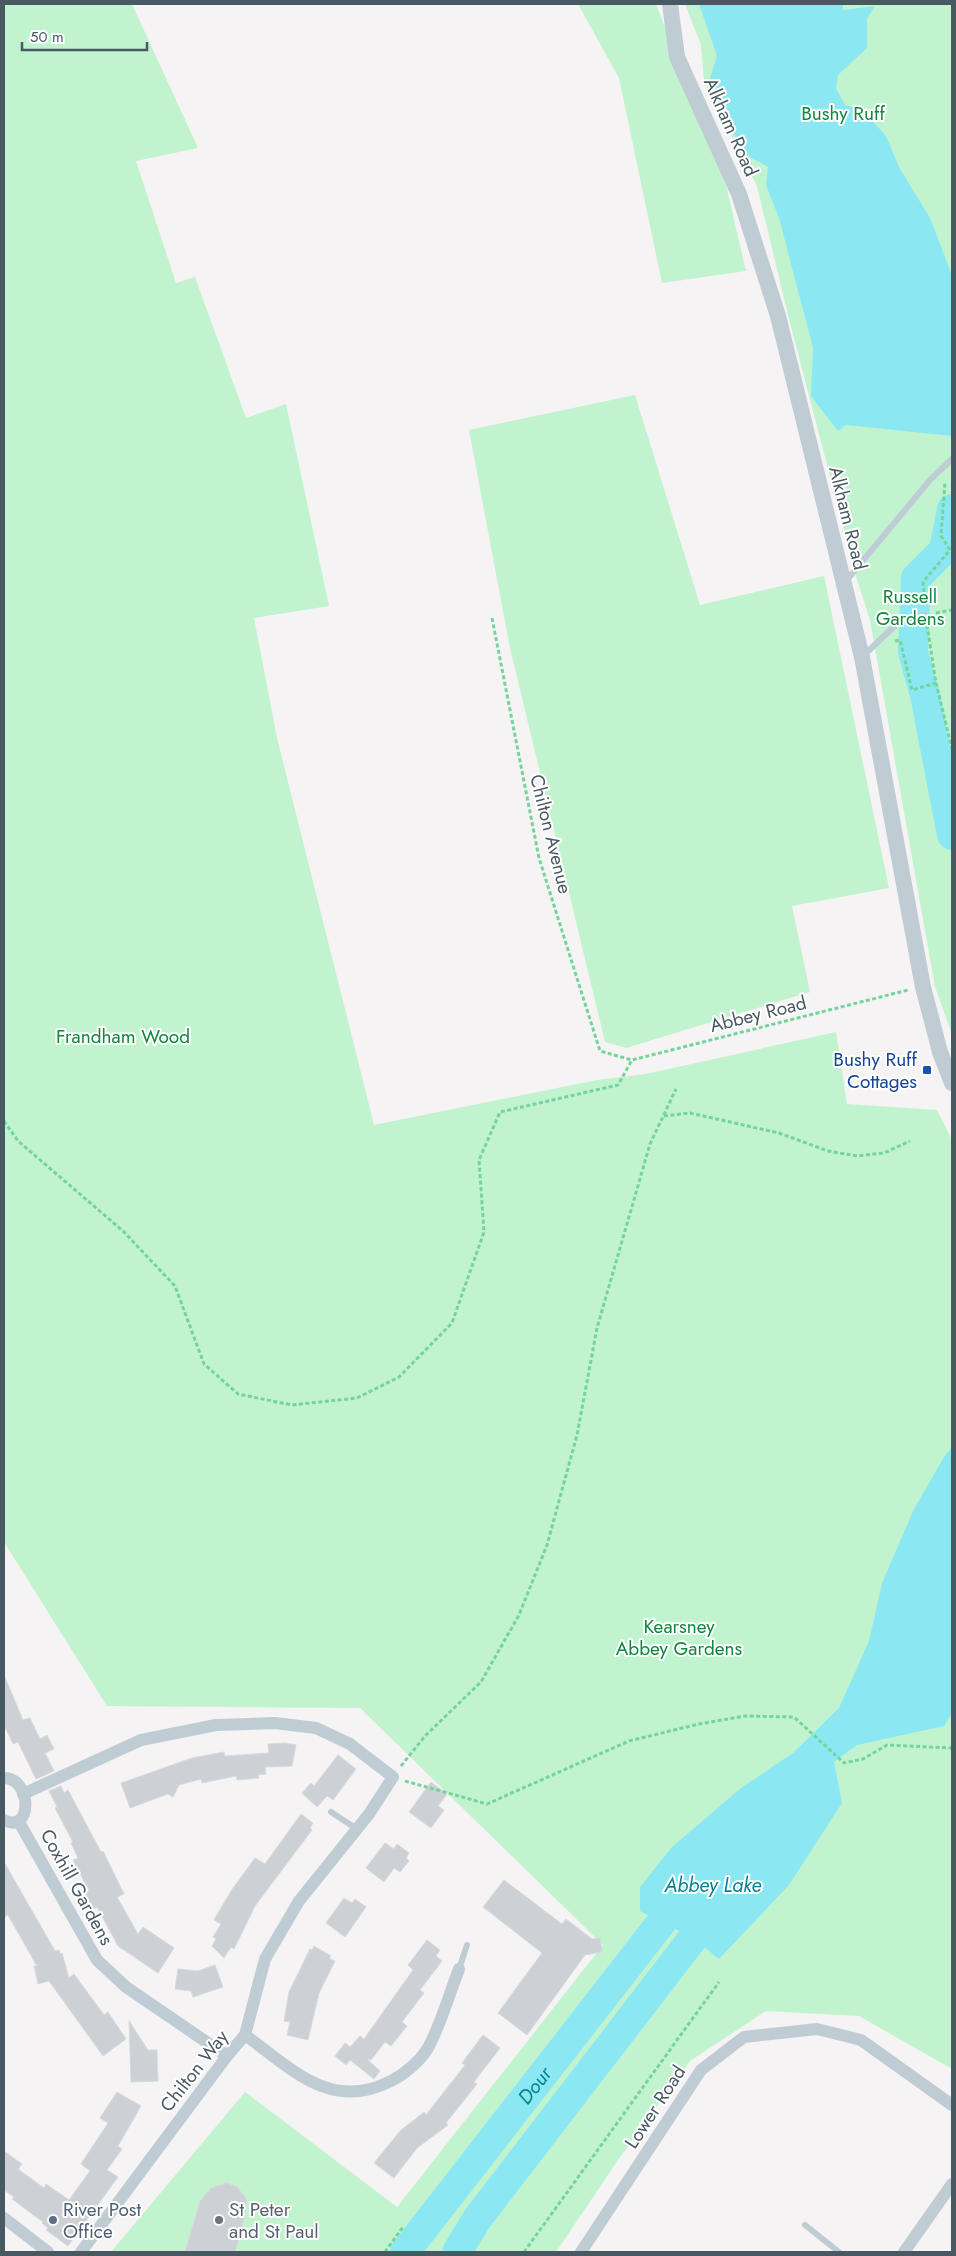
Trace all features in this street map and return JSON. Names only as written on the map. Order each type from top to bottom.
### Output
[{"type":"street","name":"Alkham Road","points":[[670,4],[677,57],[739,194],[778,316],[862,657],[923,986],[940,1052],[952,1083]]},
{"type":"street","points":[[4,1778],[10,1778],[23,1794],[141,1740],[216,1725],[275,1723],[316,1728],[350,1744],[393,1777]]},
{"type":"street","name":"Chilton Way","points":[[82,2252],[226,2056],[245,2036],[265,1959],[299,1900],[357,1829],[393,1777]]},
{"type":"street","name":"Coxhill Gardens","points":[[4,1820],[10,1824],[19,1822],[25,1815],[26,1807],[23,1794]]},
{"type":"street","name":"Coxhill Gardens","points":[[19,1822],[97,1960],[126,1987],[226,2056]]},
{"type":"street","points":[[245,2036],[305,2079],[325,2089],[349,2092],[379,2087],[404,2074],[427,2049],[459,1970]]},
{"type":"street","name":"Lower Road","points":[[581,2252],[701,2070],[744,2037],[817,2029],[862,2040],[952,2105]]},
{"type":"street","points":[[904,2252],[952,2184]]},
{"type":"street","points":[[4,2218],[48,2252]]},
{"type":"lane","points":[[844,584],[930,480],[950,461]]},
{"type":"lane","points":[[862,657],[901,620],[926,616]]},
{"type":"lane","points":[[331,1812],[357,1829]]},
{"type":"lane","points":[[459,1970],[467,1945]]},
{"type":"lane","points":[[805,2226],[839,2252]]},
{"type":"path","points":[[950,461],[941,536],[950,550],[923,582],[936,683],[952,749]]},
{"type":"path","points":[[926,616],[952,610]]},
{"type":"path","name":"Chilton Avenue","points":[[492,618],[538,858],[600,1051]]},
{"type":"path","points":[[879,642],[900,640],[912,690],[936,683]]},
{"type":"path","name":"Abbey Road","points":[[600,1051],[632,1060],[923,986]]},
{"type":"path","points":[[4,1121],[18,1141],[123,1231],[175,1286],[204,1364],[238,1394],[292,1405],[357,1398],[399,1377],[452,1324],[484,1232],[480,1160],[500,1112],[618,1085],[632,1060]]},
{"type":"path","points":[[676,1089],[650,1144],[597,1328],[577,1435],[547,1545],[519,1615],[481,1682],[425,1736],[393,1777],[487,1804],[629,1741],[699,1724],[745,1716],[794,1717],[844,1763],[863,1759],[887,1745],[952,1748]]},
{"type":"path","points":[[663,1116],[690,1113],[779,1133],[828,1151],[857,1156],[884,1153],[910,1142]]},
{"type":"path","points":[[524,2252],[719,1982]]},
{"type":"path","points":[[385,2252],[403,2227]]},
{"type":"green space","points":[[4,4],[132,4],[198,148],[136,161],[176,283],[195,277],[246,418],[286,404],[329,606],[254,618],[277,738],[374,1125],[597,1080],[646,1074],[836,1032],[847,1104],[937,1110],[952,1140],[952,2069],[859,2016],[766,2011],[690,2061],[618,2160],[556,2252],[111,2252],[245,2092],[397,2207],[603,1945],[360,1708],[107,1706],[4,1542]]},
{"type":"green space","points":[[578,4],[656,4],[726,185],[746,271],[662,283],[619,78]]},
{"type":"green space","name":"Bushy Ruff","points":[[685,4],[952,4],[952,1034],[935,987],[870,620],[856,576],[789,319],[757,186],[704,82],[701,45]]},
{"type":"green space","points":[[635,395],[700,605],[824,576],[889,888],[792,906],[810,992],[626,1048],[605,1042],[510,648],[469,430]]},
{"type":"water","name":"Bushy Ruff","points":[[699,4],[843,4],[843,10],[875,6],[867,19],[867,48],[838,75],[836,88],[845,105],[863,110],[886,136],[899,167],[930,218],[952,275],[952,436],[846,425],[838,431],[811,396],[813,348],[779,218],[766,185],[768,167],[744,154],[709,82],[717,56]]},
{"type":"water","name":"Abbey Lake","points":[[952,1447],[952,1713],[944,1726],[857,1745],[834,1762],[842,1803],[789,1885],[719,1959],[693,1938],[640,1911],[640,1887],[672,1847],[741,1788],[793,1753],[839,1708],[869,1641],[882,1583],[914,1509],[944,1457]]},
{"type":"building","points":[[4,1675],[23,1720],[30,1718],[40,1739],[47,1735],[54,1749],[45,1753],[54,1771],[36,1779],[18,1742],[13,1744],[4,1725]]},
{"type":"building","points":[[285,1743],[296,1745],[292,1766],[265,1767],[266,1774],[258,1775],[259,1778],[237,1780],[236,1776],[202,1783],[201,1779],[179,1785],[173,1797],[168,1794],[130,1808],[121,1783],[192,1758],[224,1752],[225,1756],[269,1753],[268,1744]]},
{"type":"building","points":[[338,1755],[356,1769],[333,1800],[327,1796],[317,1807],[302,1793],[311,1783],[314,1786]]},
{"type":"building","points":[[431,1782],[447,1794],[438,1806],[444,1810],[431,1828],[409,1812]]},
{"type":"building","points":[[61,1786],[64,1793],[68,1790],[101,1852],[103,1851],[124,1894],[117,1897],[138,1934],[143,1927],[174,1948],[158,1973],[118,1946],[97,1907],[93,1909],[85,1893],[89,1891],[73,1860],[78,1858],[71,1843],[73,1842],[55,1808],[57,1807],[49,1791]]},
{"type":"building","points":[[301,1814],[313,1823],[310,1828],[312,1830],[255,1906],[234,1949],[231,1947],[224,1958],[212,1946],[216,1939],[213,1937],[221,1924],[214,1920],[231,1891],[255,1858],[265,1864]]},
{"type":"building","points":[[385,1843],[394,1849],[397,1844],[409,1853],[406,1858],[409,1861],[400,1872],[394,1868],[384,1882],[366,1868]]},
{"type":"building","points":[[4,1862],[55,1951],[59,1950],[60,1954],[62,1953],[69,1978],[74,1974],[104,2015],[108,2012],[126,2039],[103,2056],[49,1981],[38,1984],[34,1966],[37,1966],[8,1915],[4,1917]]},
{"type":"building","points":[[504,1880],[562,1924],[566,1919],[592,1939],[600,1938],[602,1952],[585,1955],[527,2035],[498,2013],[542,1953],[483,1907]]},
{"type":"building","points":[[344,1898],[352,1903],[355,1899],[366,1907],[345,1937],[326,1923]]},
{"type":"building","points":[[427,1940],[440,1950],[436,1956],[442,1961],[420,1990],[424,1993],[402,2022],[407,2026],[391,2046],[385,2042],[371,2060],[367,2059],[380,2071],[374,2079],[350,2060],[346,2065],[335,2056],[345,2043],[350,2047],[360,2036],[364,2039],[413,1970],[408,1965]]},
{"type":"building","points":[[314,1946],[331,1956],[329,1958],[335,1961],[319,1993],[308,2040],[287,2035],[290,2022],[284,2021],[289,1992],[310,1949],[312,1950]]},
{"type":"building","points":[[215,1965],[223,1987],[193,1997],[191,1991],[175,1989],[178,1969],[198,1971]]},
{"type":"building","points":[[129,2021],[148,2050],[157,2050],[158,2081],[131,2082]]},
{"type":"building","points":[[483,2035],[500,2048],[474,2082],[477,2084],[446,2123],[448,2125],[417,2148],[394,2178],[374,2163],[400,2131],[424,2112],[426,2115],[465,2065],[462,2063]]},
{"type":"building","points":[[117,2092],[141,2106],[118,2146],[122,2149],[107,2170],[118,2177],[68,2246],[46,2230],[48,2228],[43,2222],[12,2199],[14,2197],[4,2190],[4,2151],[22,2164],[18,2169],[44,2188],[46,2184],[69,2200],[90,2171],[81,2164],[108,2123],[100,2118]]},
{"type":"building","name":"St Peter and St Paul","points":[[227,2183],[237,2187],[246,2198],[246,2211],[235,2252],[185,2252],[200,2201],[211,2188]]},
{"type":"waterway","points":[[952,509],[944,550],[916,578],[913,652],[925,695],[952,835]]},
{"type":"waterway","name":"Dour","points":[[405,2252],[664,1919]]},
{"type":"waterway","name":"Dour","points":[[457,2252],[477,2219],[693,1938]]},
{"type":"place","name":"Bushy Ruff Cottages","points":[[927,1070]]},
{"type":"place","name":"River Post Office","points":[[53,2220]]},
{"type":"place","name":"St Peter and St Paul","points":[[219,2220]]},
{"type":"park label","name":"Russell Gardens","points":[[910,607]]},
{"type":"park label","name":"Frandham Wood","points":[[123,1036]]},
{"type":"park label","name":"Kearsney Abbey Gardens","points":[[679,1637]]}]
